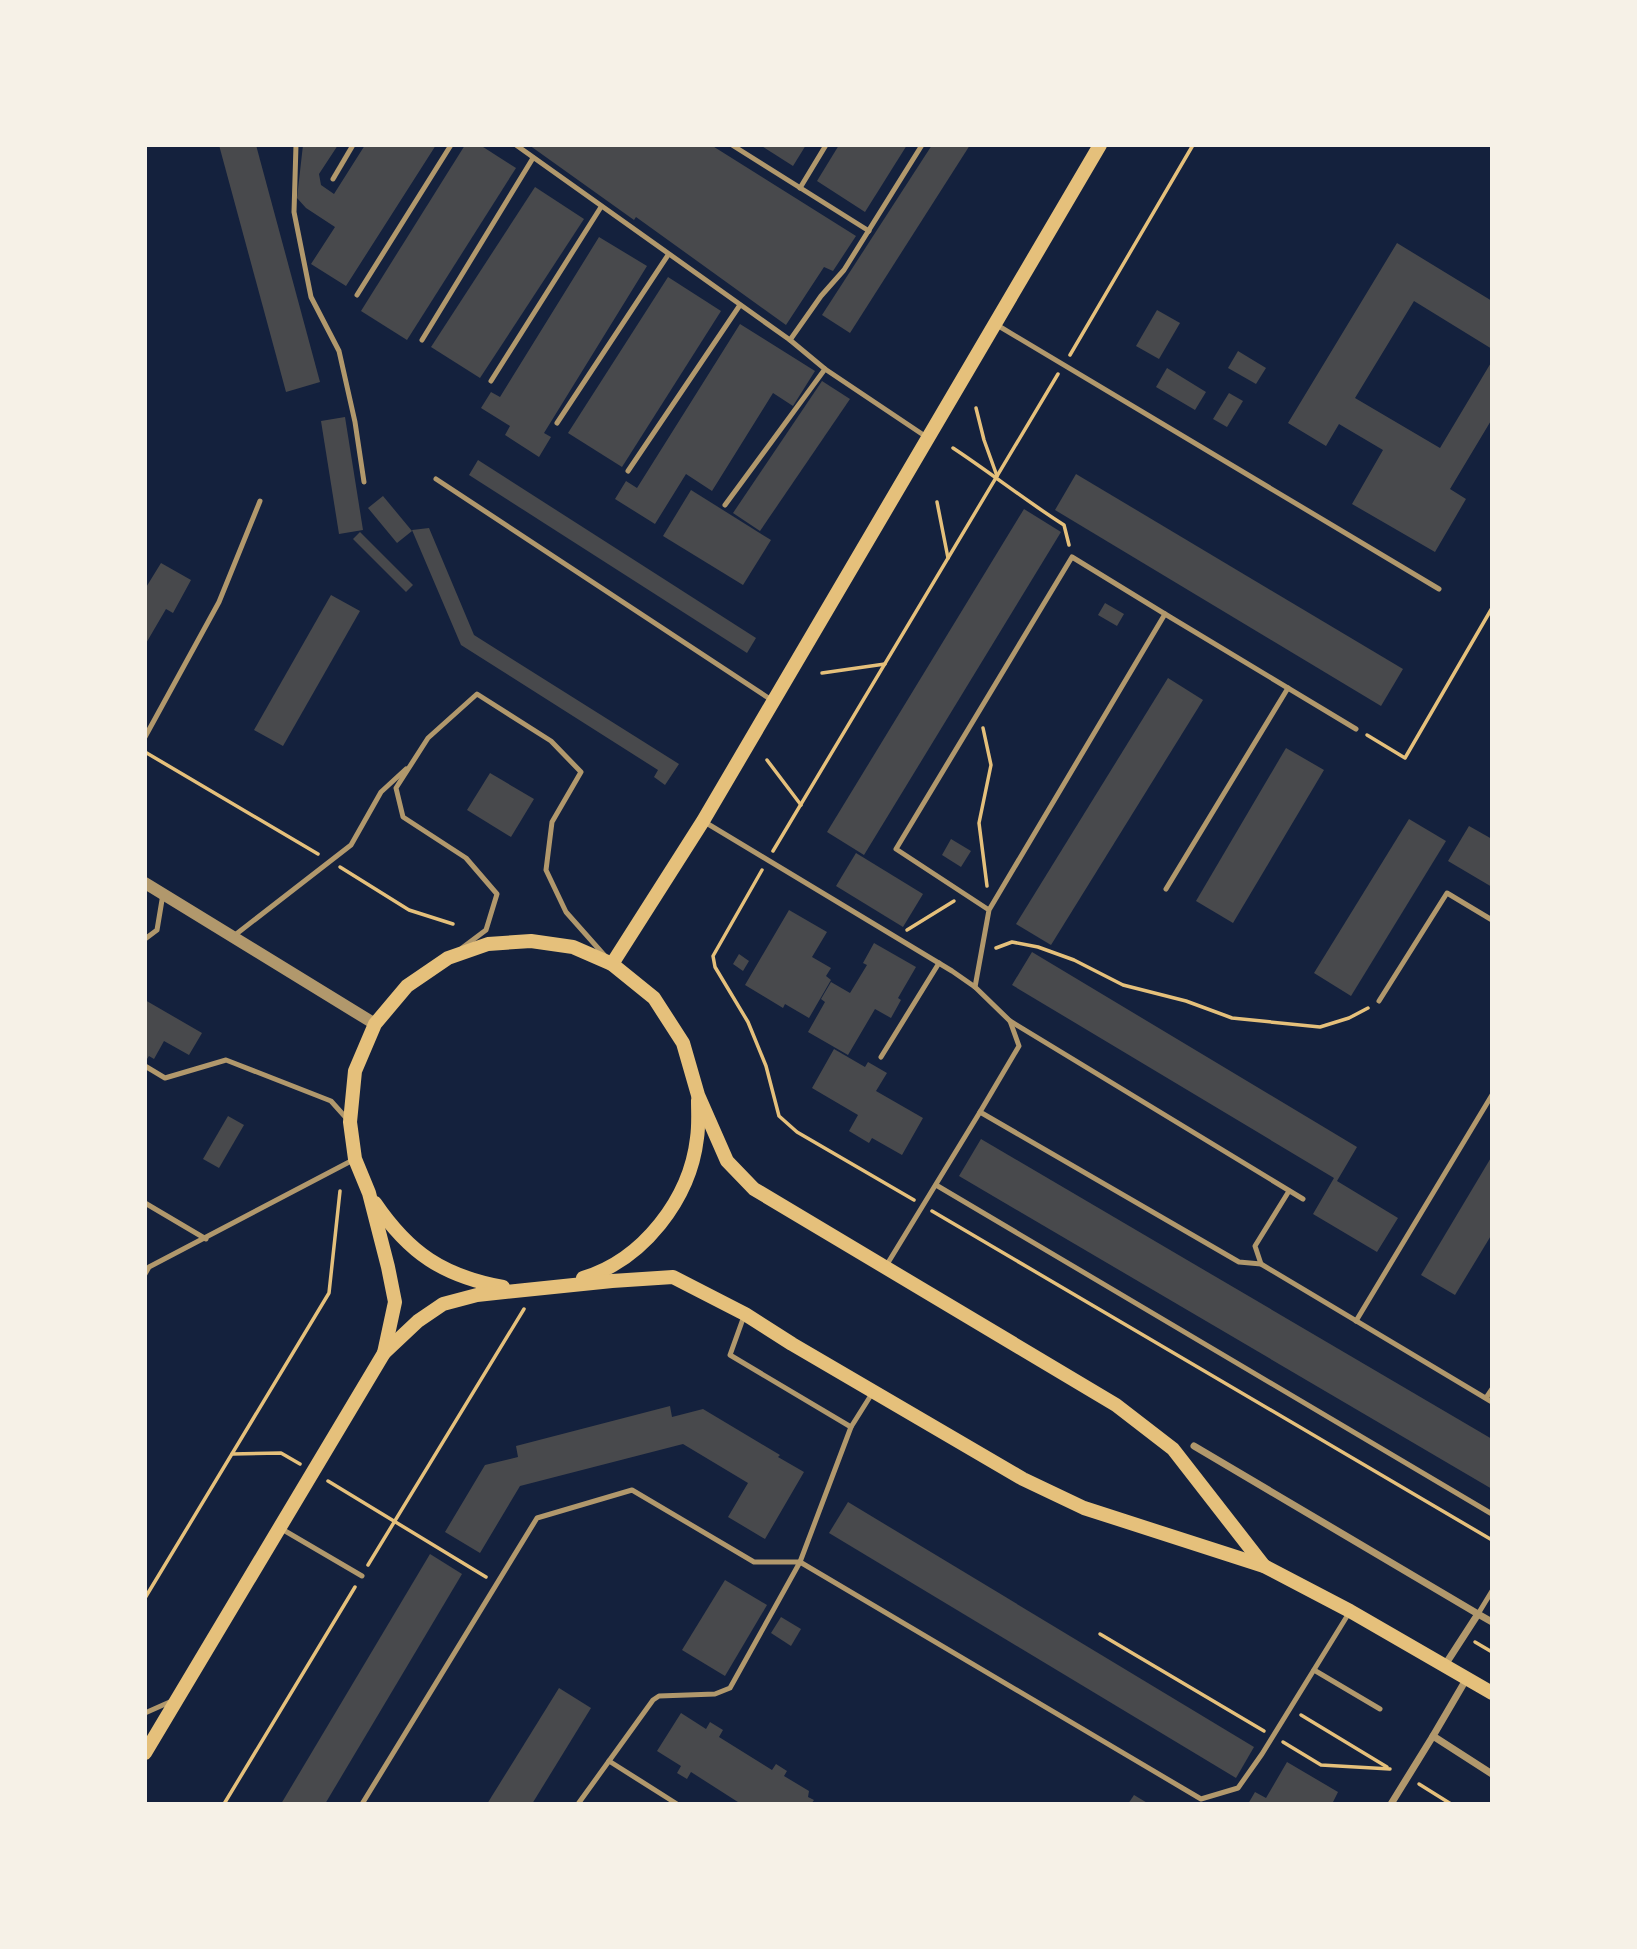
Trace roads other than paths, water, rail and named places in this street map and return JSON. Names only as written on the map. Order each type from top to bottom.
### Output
[{"type":"main road","points":[[612,964],[703,821],[1100,145]]},
{"type":"main road","points":[[384,1353],[395,1302],[369,1193],[355,1159],[350,1122],[355,1071],[375,1024],[407,986],[448,958],[488,944],[531,941],[573,947],[612,964],[654,998],[683,1044],[698,1095],[727,1161],[754,1189],[1116,1405],[1173,1449],[1264,1566]]},
{"type":"main road","points":[[555,1287],[597,1274],[634,1251],[664,1219],[686,1181],[697,1139],[698,1095]]},
{"type":"main road","points":[[369,1193],[395,1231],[430,1262],[472,1281],[518,1289]]},
{"type":"main road","points":[[145,1753],[384,1353],[418,1321],[443,1304],[477,1295],[518,1289],[673,1277],[745,1314],[1023,1479],[1084,1508],[1264,1566],[1350,1611],[1492,1693]]},
{"type":"street","points":[[145,883],[375,1024]]},
{"type":"street","points":[[1194,1446],[1492,1622]]},
{"type":"street","points":[[1445,1665],[1478,1614]]},
{"type":"street","points":[[1391,1804],[1467,1678]]},
{"type":"street","points":[[1433,1736],[1492,1774]]},
{"type":"lane","points":[[296,145],[294,212],[308,285],[311,297],[339,351],[355,422],[364,482]]},
{"type":"lane","points":[[333,178],[353,145]]},
{"type":"lane","points":[[357,295],[451,145]]},
{"type":"lane","points":[[516,145],[790,340],[825,369],[928,438]]},
{"type":"lane","points":[[732,145],[869,231]]},
{"type":"lane","points":[[800,188],[826,145]]},
{"type":"lane","points":[[790,340],[821,296],[844,270],[922,145]]},
{"type":"lane","points":[[422,340],[533,158]]},
{"type":"lane","points":[[491,381],[601,207]]},
{"type":"lane","points":[[557,423],[668,255]]},
{"type":"lane","points":[[628,471],[740,305]]},
{"type":"lane","points":[[995,324],[1065,363],[1439,589]]},
{"type":"lane","points":[[725,505],[825,369]]},
{"type":"lane","points":[[436,479],[773,701]]},
{"type":"lane","points":[[145,737],[219,602],[260,501]]},
{"type":"lane","points":[[989,910],[896,849],[1072,557],[1356,729]]},
{"type":"lane","points":[[975,988],[989,910],[1165,614]]},
{"type":"lane","points":[[1166,889],[1288,688]]},
{"type":"lane","points":[[448,958],[486,930],[497,894],[466,858],[403,817],[396,788],[428,738],[477,694],[551,741],[581,772],[552,822],[546,870],[566,912],[612,964]]},
{"type":"lane","points":[[233,936],[351,845],[381,792],[411,764]]},
{"type":"lane","points":[[703,821],[939,963],[975,988],[1010,1021],[1303,1199]]},
{"type":"lane","points":[[1379,1002],[1447,893],[1492,920]]},
{"type":"lane","points":[[145,939],[157,930],[163,894]]},
{"type":"lane","points":[[881,1057],[939,963]]},
{"type":"lane","points":[[886,1266],[1019,1046],[1010,1021]]},
{"type":"lane","points":[[145,1066],[165,1078],[226,1060],[331,1101],[350,1122]]},
{"type":"lane","points":[[1356,1321],[1492,1095]]},
{"type":"lane","points":[[980,1112],[1239,1262],[1261,1264],[1489,1400],[1492,1389]]},
{"type":"lane","points":[[145,1274],[149,1267],[355,1159]]},
{"type":"lane","points":[[936,1185],[1492,1514]]},
{"type":"lane","points":[[1261,1264],[1255,1246],[1289,1191]]},
{"type":"lane","points":[[145,1203],[206,1239]]},
{"type":"lane","points":[[745,1314],[730,1355],[851,1427]]},
{"type":"lane","points":[[578,1804],[653,1700],[659,1696],[715,1693],[730,1688],[800,1562],[851,1427],[873,1392]]},
{"type":"lane","points":[[362,1804],[537,1518],[632,1490],[754,1562],[800,1562],[1200,1801],[1238,1788],[1274,1736],[1350,1611]]},
{"type":"lane","points":[[279,1528],[362,1576]]},
{"type":"lane","points":[[1478,1614],[1492,1591]]},
{"type":"lane","points":[[1314,1670],[1380,1709]]},
{"type":"lane","points":[[145,1713],[178,1698]]},
{"type":"lane","points":[[609,1761],[677,1804]]}]
